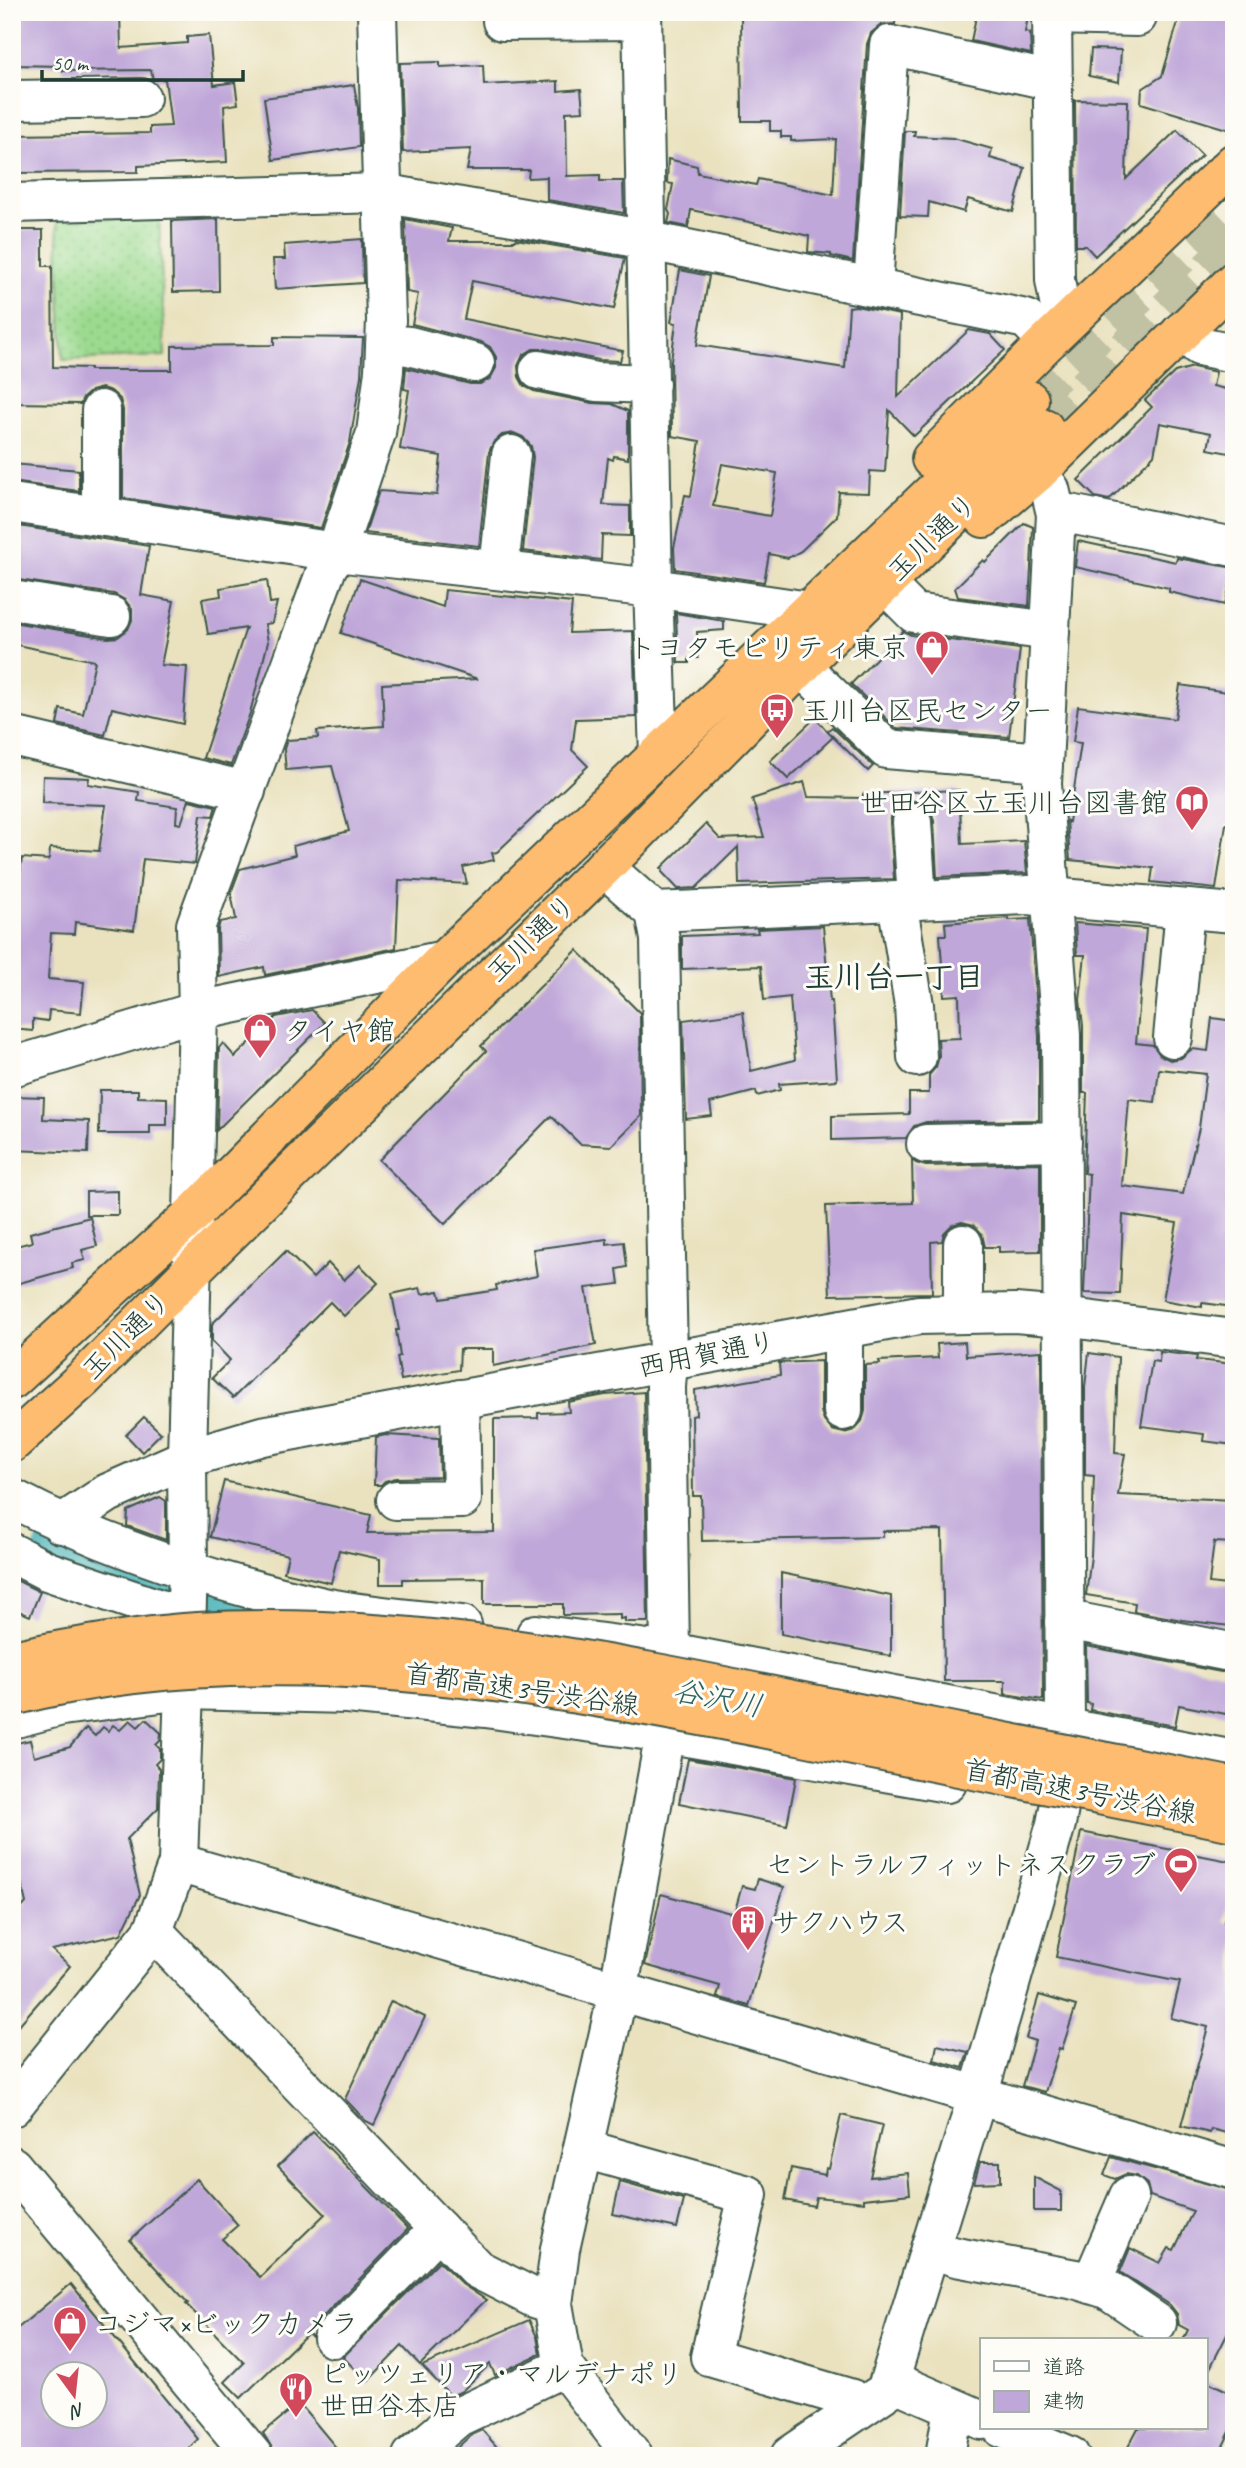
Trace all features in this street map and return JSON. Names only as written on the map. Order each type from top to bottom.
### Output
[{"type":"highway","points":[[811,640],[830,559],[1060,328],[1234,163]]},
{"type":"highway","points":[[811,640],[892,591],[1003,504],[1234,281]]},
{"type":"highway","name":"玉川通り","points":[[12,1443],[83,1379],[604,867],[811,640],[1037,414]]},
{"type":"highway","name":"玉川通り","points":[[12,1380],[194,1213],[444,960],[659,754],[811,640]]},
{"type":"highway","name":"首都高速3号渋谷線","points":[[12,1660],[103,1642],[194,1632],[291,1630],[426,1640],[605,1664],[1234,1787]]},
{"type":"highway","name":"首都高速3号渋谷線","points":[[12,1696],[109,1677],[198,1667],[291,1665],[416,1672],[608,1699],[1234,1822]]},
{"type":"street","points":[[12,2107],[152,1931],[177,1863],[188,1570],[187,1458],[198,1011],[196,925],[327,568],[336,552],[376,433],[386,344],[377,12]]},
{"type":"street","points":[[12,203],[382,193],[648,242],[1060,328],[1055,279],[1052,13],[1137,17]]},
{"type":"street","points":[[502,21],[642,16],[653,587],[659,754]]},
{"type":"street","points":[[873,288],[889,45],[1053,81]]},
{"type":"street","points":[[12,100],[141,98]]},
{"type":"street","points":[[1182,331],[1199,346],[1234,353]]},
{"type":"street","points":[[386,344],[408,346],[475,363]]},
{"type":"street","points":[[539,370],[596,382],[650,384]]},
{"type":"street","points":[[101,516],[102,410]]},
{"type":"street","points":[[499,569],[511,455]]},
{"type":"street","points":[[790,2456],[886,2391],[977,2095],[1060,1803],[1065,1726],[1061,1035],[1042,784],[1056,514],[1050,489],[1037,473]]},
{"type":"street","points":[[12,503],[336,552],[653,587],[811,640],[886,749],[1043,762]]},
{"type":"street","points":[[1056,514],[1070,514],[1234,547]]},
{"type":"street","points":[[892,591],[914,613],[1050,631]]},
{"type":"street","points":[[12,600],[111,615]]},
{"type":"street","points":[[12,736],[246,791]]},
{"type":"street","points":[[912,822],[907,901],[917,1057]]},
{"type":"street","points":[[604,867],[655,912],[660,939],[670,1652],[665,1733],[618,1993],[560,2249],[553,2304],[564,2367],[633,2456]]},
{"type":"street","points":[[655,912],[1028,895],[1234,913]]},
{"type":"street","points":[[1173,1038],[1185,909]]},
{"type":"street","points":[[12,1067],[198,1011],[444,960]]},
{"type":"street","points":[[926,1144],[1062,1141]]},
{"type":"street","points":[[963,1244],[963,1313]]},
{"type":"street","name":"西用賀通り","points":[[61,1524],[108,1493],[187,1458],[283,1431],[919,1315],[1015,1313],[1234,1339]]},
{"type":"street","points":[[843,1329],[843,1411]]},
{"type":"street","points":[[396,1500],[462,1499],[460,1399]]},
{"type":"street","points":[[12,1498],[61,1524],[188,1570],[321,1606],[670,1652],[1234,1760]]},
{"type":"street","points":[[12,1553],[47,1571],[187,1618]]},
{"type":"street","points":[[1064,1622],[1083,1623],[1225,1651]]},
{"type":"street","points":[[12,1719],[62,1706],[183,1690],[361,1696],[486,1708],[665,1733],[1060,1803],[1234,1841]]},
{"type":"street","points":[[177,1863],[1234,2170]]},
{"type":"street","points":[[152,1931],[477,2269],[534,2298],[553,2304]]},
{"type":"street","points":[[584,2149],[748,2195],[710,2357],[852,2399],[856,2410]]},
{"type":"street","points":[[12,2166],[253,2456]]},
{"type":"street","points":[[1091,2284],[1129,2196]]},
{"type":"street","points":[[333,2338],[439,2230]]},
{"type":"street","points":[[930,2249],[969,2260],[1091,2284],[1107,2290],[1157,2323]]},
{"type":"street","points":[[412,2456],[458,2417],[564,2367]]},
{"type":"street","points":[[890,2380],[967,2414],[945,2456]]},
{"type":"street","points":[[1007,2430],[1070,2456]]},
{"type":"green space","points":[[159,216],[165,356],[63,360],[57,220]]},
{"type":"building","points":[[12,12],[120,12],[121,48],[187,43],[187,37],[209,35],[214,85],[235,82],[238,104],[224,106],[227,162],[138,166],[138,172],[12,173],[12,135],[150,133],[150,127],[171,126],[165,79],[153,80],[151,70],[63,71],[63,66],[12,65]]},
{"type":"building","points":[[741,12],[896,12],[895,24],[881,25],[871,33],[867,44],[853,261],[831,254],[808,252],[809,236],[691,210],[688,227],[668,223],[673,184],[667,183],[668,159],[697,166],[698,173],[756,185],[758,179],[833,195],[836,139],[791,141],[791,137],[781,137],[781,131],[770,131],[770,121],[742,121]]},
{"type":"building","points":[[977,12],[1029,12],[1025,32],[1030,33],[1031,54],[971,41]]},
{"type":"building","points":[[1181,12],[1234,12],[1234,117],[1230,130],[1141,103],[1142,89],[1162,76]]},
{"type":"building","points":[[1091,49],[1121,50],[1119,82],[1089,76]]},
{"type":"building","points":[[440,62],[440,67],[483,65],[484,85],[558,81],[558,91],[581,89],[583,111],[566,112],[567,176],[600,175],[600,181],[623,181],[624,213],[547,200],[547,177],[528,178],[529,170],[467,170],[471,149],[403,152],[400,63]]},
{"type":"building","points":[[354,85],[358,108],[359,147],[273,160],[264,98]]},
{"type":"building","points":[[1075,100],[1128,101],[1126,179],[1177,130],[1202,155],[1095,256],[1086,246],[1076,246]]},
{"type":"building","points":[[905,131],[915,131],[914,136],[953,138],[992,149],[990,158],[1025,168],[1013,212],[968,199],[964,212],[929,202],[928,217],[900,216]]},
{"type":"building","points":[[218,219],[219,291],[173,292],[172,221]]},
{"type":"building","points":[[405,219],[452,228],[449,241],[516,239],[625,258],[614,309],[472,281],[464,319],[623,351],[620,361],[533,349],[523,355],[518,366],[519,377],[524,386],[534,391],[592,403],[612,404],[628,411],[628,459],[614,456],[613,460],[608,458],[603,505],[630,506],[630,536],[602,535],[601,560],[523,551],[533,457],[531,446],[523,437],[514,433],[502,435],[493,443],[489,452],[479,546],[365,533],[379,491],[437,495],[441,456],[400,449],[409,390],[404,389],[406,368],[470,384],[480,384],[490,379],[496,368],[496,357],[490,347],[481,342],[412,324],[418,294],[407,292]]},
{"type":"building","points":[[12,230],[43,230],[43,266],[52,266],[53,367],[172,370],[172,346],[274,345],[274,337],[363,338],[361,376],[350,442],[321,528],[123,498],[123,410],[120,399],[111,391],[102,388],[91,391],[82,399],[81,404],[12,403]]},
{"type":"building","points":[[362,239],[363,283],[275,289],[273,259],[285,259],[284,245]]},
{"type":"building","points":[[680,270],[709,276],[697,345],[845,368],[849,307],[900,315],[898,397],[969,330],[990,334],[1005,350],[914,436],[889,410],[885,472],[870,471],[869,493],[839,492],[837,516],[801,551],[788,558],[769,554],[764,582],[675,569],[674,548],[685,495],[691,496],[700,441],[672,436],[671,361],[676,323],[671,322]],"holes":[[[722,464],[777,473],[770,516],[713,506]]]},
{"type":"building","points":[[1193,367],[1216,372],[1213,386],[1234,391],[1234,454],[1208,449],[1211,433],[1160,423],[1154,455],[1109,500],[1095,497],[1078,480],[1152,407],[1145,400],[1175,372]]},
{"type":"building","points":[[12,464],[79,470],[79,491],[12,482]]},
{"type":"building","points":[[1024,523],[1033,527],[1029,606],[958,597],[955,588]]},
{"type":"building","points":[[12,525],[149,546],[141,595],[174,601],[161,665],[187,667],[183,724],[112,708],[105,735],[57,724],[60,709],[83,714],[95,661],[12,644],[12,622],[108,638],[118,637],[128,629],[132,620],[132,609],[125,600],[114,594],[12,579]]},
{"type":"building","points":[[1078,541],[1176,562],[1177,558],[1234,568],[1225,605],[1169,592],[1169,588],[1075,567]]},
{"type":"building","points":[[360,579],[443,607],[445,590],[572,603],[569,633],[633,631],[636,717],[576,719],[572,750],[588,766],[497,852],[492,853],[494,860],[463,867],[467,884],[399,880],[396,948],[265,975],[264,967],[219,977],[218,929],[220,922],[236,919],[231,893],[240,869],[295,855],[293,846],[349,831],[332,766],[286,770],[284,749],[287,740],[318,738],[317,731],[384,726],[382,684],[478,679],[341,633]]},
{"type":"building","points":[[267,580],[270,603],[277,602],[272,623],[265,624],[268,642],[250,713],[231,765],[203,758],[246,628],[208,634],[202,599],[221,596],[220,588]]},
{"type":"building","points":[[676,613],[724,621],[724,630],[697,632],[698,658],[689,658],[689,663],[678,663]]},
{"type":"building","points":[[903,631],[911,635],[1020,649],[1009,737],[896,728],[851,684]]},
{"type":"building","points":[[1180,685],[1234,693],[1234,825],[1226,824],[1216,889],[1151,882],[1153,868],[1070,860],[1067,821],[1069,822],[1081,743],[1073,742],[1078,706],[1175,719]]},
{"type":"building","points":[[815,718],[833,737],[788,779],[770,761]]},
{"type":"building","points":[[832,727],[873,766],[868,771],[827,731]]},
{"type":"building","points":[[43,776],[89,778],[88,784],[139,792],[138,801],[177,807],[176,823],[181,824],[189,800],[216,806],[213,816],[201,815],[195,864],[143,859],[134,930],[75,922],[74,934],[51,933],[48,979],[84,982],[81,1013],[49,1010],[48,1021],[33,1019],[33,1031],[12,1029],[12,874],[20,875],[22,858],[49,860],[50,848],[99,851],[106,805],[42,803]]},
{"type":"building","points":[[804,782],[808,797],[863,798],[863,794],[959,790],[962,844],[1024,841],[1027,873],[937,877],[931,810],[922,803],[911,800],[900,803],[892,813],[890,823],[894,879],[739,884],[738,847],[696,888],[678,889],[662,872],[661,868],[706,824],[720,839],[764,837],[752,799]]},
{"type":"building","points":[[1030,919],[1039,1036],[1039,1120],[926,1122],[914,1126],[906,1138],[832,1140],[832,1116],[909,1114],[909,1093],[929,1093],[929,1075],[936,1067],[939,1056],[938,1039],[960,1038],[959,995],[944,996],[940,935],[946,935],[945,923]]},
{"type":"building","points":[[1075,923],[1146,929],[1136,1043],[1153,1045],[1160,1055],[1170,1060],[1181,1058],[1192,1049],[1208,1051],[1212,1018],[1234,1021],[1234,1307],[1202,1303],[1202,1307],[1163,1300],[1177,1223],[1123,1215],[1120,1294],[1084,1293],[1089,1174],[1084,1173],[1087,1093],[1083,1093],[1083,1026],[1080,1000],[1085,955],[1077,955]],"holes":[[[1159,1069],[1206,1074],[1199,1128],[1183,1194],[1122,1186],[1129,1099],[1155,1102]]]},
{"type":"building","points":[[823,926],[832,1001],[837,1080],[779,1084],[780,1090],[757,1096],[756,1091],[710,1103],[712,1116],[686,1119],[683,1020],[743,1012],[751,1071],[795,1060],[790,997],[764,1000],[761,966],[682,969],[682,936],[758,933],[757,929]]},
{"type":"building","points":[[577,950],[640,1013],[641,1116],[611,1146],[580,1144],[551,1116],[445,1224],[379,1160],[486,1051],[481,1046]]},
{"type":"building","points":[[312,1010],[325,1023],[217,1130],[219,1048],[223,1043],[235,1057],[276,1017]]},
{"type":"building","points":[[100,1090],[138,1090],[138,1097],[167,1098],[167,1125],[150,1125],[150,1134],[99,1134]]},
{"type":"building","points":[[12,1096],[44,1097],[43,1119],[89,1121],[88,1153],[12,1150]]},
{"type":"building","points":[[912,1160],[926,1166],[1040,1163],[1040,1251],[999,1252],[999,1247],[985,1247],[982,1234],[974,1225],[962,1222],[952,1225],[944,1233],[942,1241],[931,1242],[932,1293],[830,1295],[826,1206],[913,1203]]},
{"type":"building","points":[[118,1191],[118,1215],[86,1215],[86,1192]]},
{"type":"building","points":[[90,1217],[97,1246],[82,1250],[85,1260],[72,1263],[73,1268],[16,1284],[12,1269],[12,1247],[32,1242],[30,1233]]},
{"type":"building","points":[[607,1239],[607,1244],[624,1242],[627,1267],[617,1269],[619,1284],[586,1288],[596,1345],[493,1366],[493,1349],[460,1349],[459,1370],[401,1380],[397,1357],[400,1356],[396,1330],[399,1330],[392,1294],[420,1288],[422,1294],[439,1291],[441,1299],[497,1290],[496,1285],[537,1276],[533,1249]]},
{"type":"building","points":[[286,1251],[313,1278],[328,1263],[344,1280],[360,1265],[378,1283],[344,1316],[330,1302],[233,1398],[212,1378],[230,1360],[212,1341],[212,1324]]},
{"type":"building","points":[[965,1342],[966,1356],[1041,1351],[1043,1700],[1005,1694],[1005,1681],[944,1681],[942,1530],[883,1531],[883,1537],[702,1541],[701,1496],[693,1496],[692,1416],[696,1415],[695,1390],[780,1375],[779,1363],[821,1361],[821,1411],[824,1421],[832,1430],[844,1433],[854,1430],[862,1421],[865,1411],[865,1365],[880,1364],[879,1361],[938,1358],[937,1344]]},
{"type":"building","points":[[1160,1352],[1197,1356],[1196,1360],[1234,1364],[1234,1445],[1203,1441],[1204,1434],[1141,1426],[1152,1361],[1159,1362]]},
{"type":"building","points":[[1089,1353],[1118,1357],[1115,1453],[1125,1454],[1118,1495],[1234,1500],[1234,1543],[1214,1542],[1209,1583],[1234,1586],[1230,1626],[1134,1611],[1135,1603],[1086,1595],[1091,1556],[1094,1476],[1085,1475],[1085,1387]]},
{"type":"building","points":[[644,1392],[648,1622],[625,1622],[625,1618],[620,1619],[620,1614],[563,1615],[563,1604],[484,1604],[484,1578],[403,1579],[403,1584],[380,1584],[380,1559],[339,1550],[331,1583],[284,1572],[288,1555],[210,1537],[224,1481],[371,1515],[367,1533],[494,1532],[494,1419],[538,1418],[538,1413],[569,1412],[568,1402],[605,1395]]},
{"type":"building","points":[[144,1417],[161,1433],[142,1452],[126,1435]]},
{"type":"building","points":[[386,1435],[439,1438],[440,1477],[396,1478],[381,1485],[374,1485],[376,1437]]},
{"type":"building","points":[[160,1497],[166,1501],[166,1540],[127,1526],[128,1511]]},
{"type":"building","points":[[781,1573],[891,1596],[891,1656],[781,1634]]},
{"type":"building","points":[[12,1578],[40,1592],[30,1616],[12,1608]]},
{"type":"building","points":[[1086,1646],[1221,1672],[1234,1671],[1226,1714],[1179,1705],[1175,1726],[1090,1710],[1091,1704],[1087,1703]]},
{"type":"building","points":[[146,1719],[161,1733],[160,1741],[156,1745],[160,1749],[160,1759],[155,1764],[159,1769],[158,1808],[127,1839],[140,1895],[121,1934],[52,1950],[70,1966],[12,2033],[12,1919],[26,1903],[15,1856],[12,1857],[12,1744],[30,1740],[34,1757],[70,1747],[86,1728],[95,1736],[103,1727],[108,1731],[113,1725],[120,1730],[130,1720],[138,1727]]},
{"type":"building","points":[[688,1759],[796,1778],[787,1825],[679,1803]]},
{"type":"building","points":[[1081,1832],[1234,1862],[1224,1922],[1234,1924],[1234,2135],[1181,2126],[1208,2027],[1171,2018],[1180,1982],[1056,1957]]},
{"type":"building","points":[[758,1879],[784,1887],[749,2006],[717,1997],[720,1986],[645,1965],[661,1894],[734,1914],[742,1886],[755,1889]]},
{"type":"building","points":[[1039,1995],[1076,2006],[1045,2092],[1022,2086],[1035,2041],[1026,2038]]},
{"type":"building","points":[[391,2001],[425,2017],[374,2125],[366,2121],[345,2099]]},
{"type":"building","points":[[937,2045],[968,2052],[963,2068],[934,2060]]},
{"type":"building","points":[[841,2115],[882,2125],[870,2177],[908,2173],[910,2194],[864,2199],[864,2202],[816,2197],[814,2206],[785,2200],[791,2168],[825,2175],[826,2168],[829,2169]]},
{"type":"building","points":[[313,2132],[408,2229],[317,2323],[312,2337],[308,2333],[241,2398],[225,2382],[244,2363],[186,2304],[188,2303],[130,2240],[197,2179],[238,2225],[222,2239],[260,2277],[325,2214],[278,2166]]},
{"type":"building","points":[[1111,2157],[1234,2191],[1234,2321],[1208,2372],[1208,2338],[1184,2338],[1188,2330],[1179,2325],[1177,2314],[1170,2305],[1120,2272],[1130,2248],[1160,2263],[1169,2248],[1174,2250],[1193,2211],[1150,2196],[1147,2184],[1137,2176],[1126,2174],[1115,2179],[1104,2175]]},
{"type":"building","points":[[980,2162],[1000,2162],[1000,2182],[974,2183]]},
{"type":"building","points":[[1034,2177],[1061,2191],[1061,2211],[1034,2211]]},
{"type":"building","points":[[620,2182],[684,2200],[677,2228],[613,2214]]},
{"type":"building","points":[[439,2261],[462,2284],[486,2300],[420,2365],[402,2346],[367,2382],[343,2357]]},
{"type":"building","name":"コジマ×ビックカメラ","points":[[71,2284],[198,2439],[181,2456],[12,2456],[12,2333]]},
{"type":"building","points":[[529,2320],[537,2337],[540,2354],[495,2375],[490,2364],[462,2391],[451,2396],[422,2366]]},
{"type":"building","points":[[1208,2382],[1234,2394],[1234,2424],[1218,2456],[1140,2456],[1127,2449],[1137,2430],[1208,2430]]},
{"type":"building","name":"ピッツェリア・マルデナポリ 世田谷本店","points":[[299,2403],[343,2456],[277,2456],[263,2433]]},
{"type":"building","points":[[482,2430],[505,2456],[448,2456],[471,2435]]},
{"type":"waterway","name":"谷沢川","points":[[58,1552],[164,1587]]},
{"type":"waterway","name":"谷沢川","points":[[202,1599],[304,1631]]},
{"type":"tunnel","points":[[1029,400],[1234,205]]},
{"type":"tunnel","points":[[1044,428],[1234,245]]},
{"type":"place","name":"トヨタモビリティ東京","points":[[932,677]]},
{"type":"place","name":"玉川台区民センター","points":[[777,740]]},
{"type":"place","name":"世田谷区立玉川台図書館","points":[[1192,832]]},
{"type":"place","name":"タイヤ館","points":[[260,1060]]},
{"type":"place","name":"セントラルフィットネスクラブ","points":[[1181,1894]]},
{"type":"place","name":"サクハウス","points":[[748,1952]]},
{"type":"place","name":"コジマ×ビックカメラ","points":[[70,2353]]},
{"type":"place","name":"ピッツェリア・マルデナポリ 世田谷本店","points":[[296,2419]]},
{"type":"district","name":"玉川台一丁目","points":[[894,977]]}]
